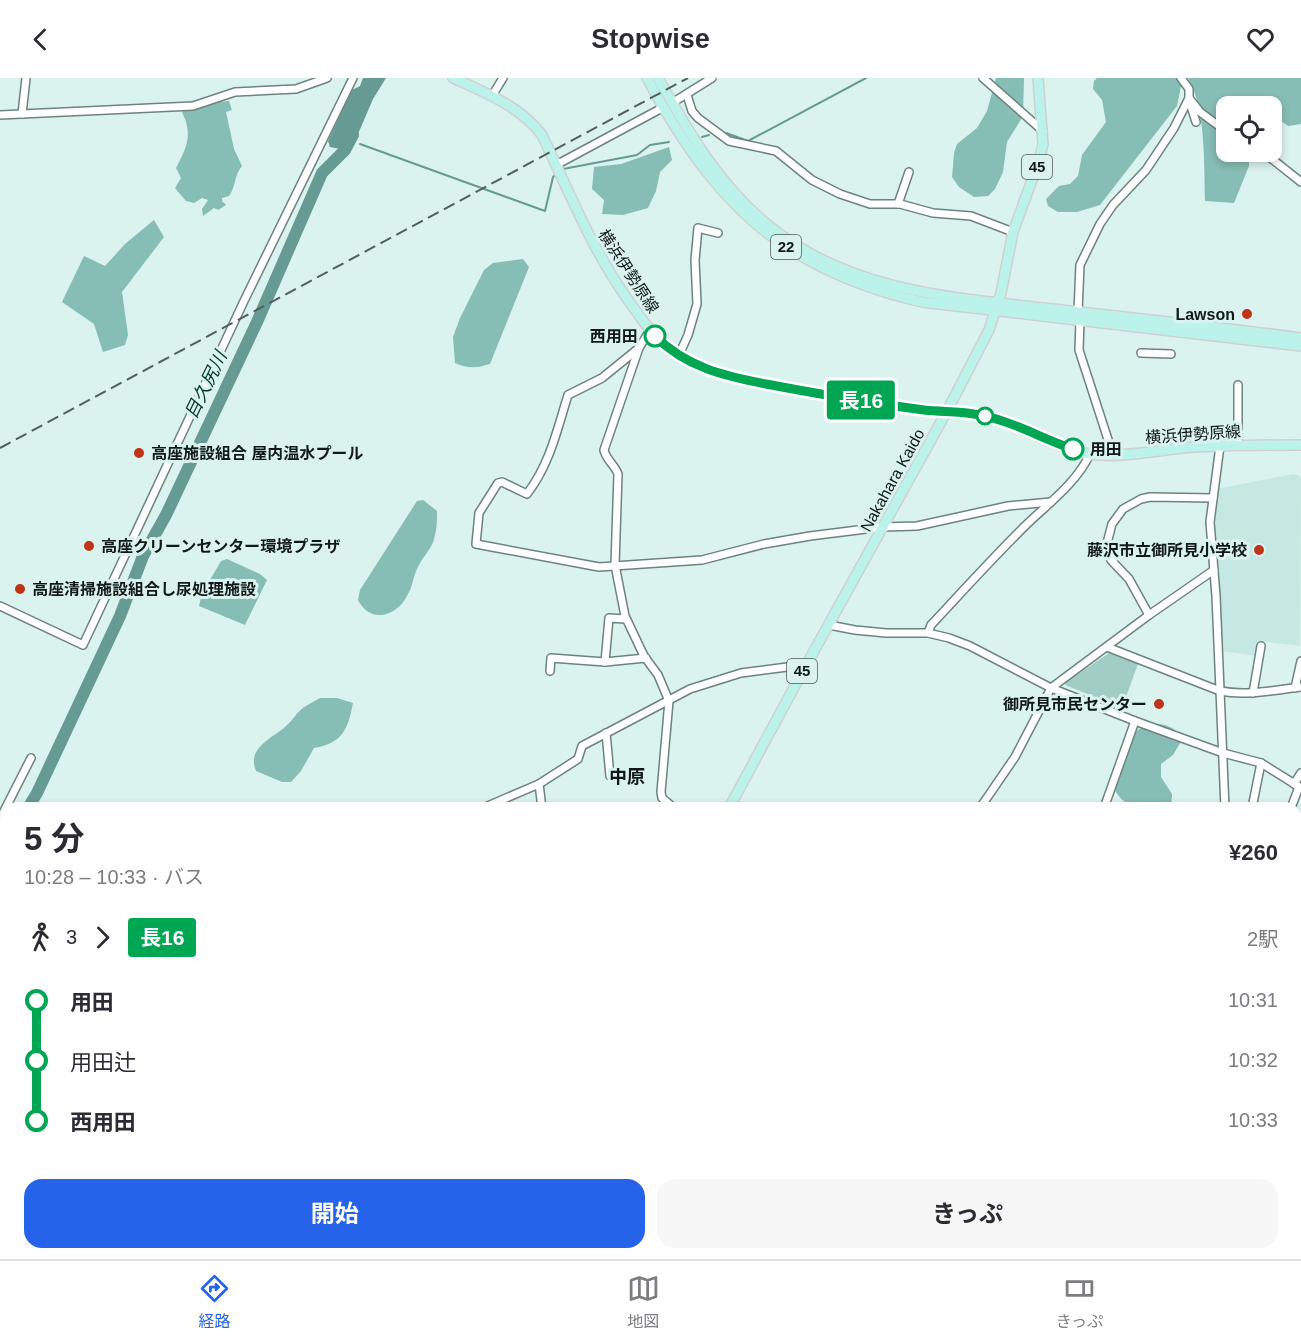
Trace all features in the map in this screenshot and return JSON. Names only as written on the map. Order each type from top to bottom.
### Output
[{"type":"main road","name":"横浜伊勢原線","points":[[453,78],[492,96],[520,112],[534,124],[542,135],[599,256],[620,290],[650,330],[667,348],[711,371],[738,379],[889,405],[990,417],[1090,454],[1113,456],[1220,446],[1301,445]]},
{"type":"main road","name":"22","points":[[647,78],[662,108],[689,150],[729,200],[765,232],[791,251],[831,273],[893,295],[922,302],[997,307],[1301,338]]},
{"type":"main road","name":"22","points":[[658,78],[697,147],[718,174],[770,227],[792,242],[835,266],[868,279],[916,292],[997,307]]},
{"type":"main road","name":"Nakahara Kaido","points":[[732,802],[947,411],[988,330],[997,307],[1013,232],[1039,162],[1043,131],[1038,78]]},
{"type":"main road","name":"22","points":[[1079,316],[1301,346]]},
{"type":"street","points":[[22,114],[26,78]]},
{"type":"street","points":[[0,115],[193,106],[235,92],[296,89],[327,78]]},
{"type":"street","points":[[0,606],[83,645],[244,302],[353,78]]},
{"type":"street","points":[[492,96],[503,78]]},
{"type":"street","points":[[672,103],[712,78]]},
{"type":"street","points":[[983,78],[1043,131]]},
{"type":"street","points":[[1181,78],[1189,89],[1189,104],[1196,122]]},
{"type":"street","points":[[687,94],[692,111],[698,118],[729,141],[776,151],[812,180],[840,194],[870,204],[898,204],[933,213],[971,216],[1013,232]]},
{"type":"street","points":[[1189,98],[1216,124]]},
{"type":"street","points":[[1113,456],[1079,350],[1080,265],[1100,224],[1113,205],[1146,170],[1174,128],[1189,98]]},
{"type":"street","points":[[558,169],[662,108]]},
{"type":"street","points":[[1276,162],[1301,182]]},
{"type":"street","points":[[898,204],[909,172]]},
{"type":"street","points":[[679,355],[688,335],[697,304],[695,260],[698,228],[718,233]]},
{"type":"street","points":[[650,330],[639,348],[604,450],[607,460],[618,474],[615,565],[626,619],[658,675],[669,700],[661,792],[662,798],[667,802]]},
{"type":"street","points":[[639,348],[602,378],[568,395],[547,462],[538,479],[527,494],[502,482],[498,483],[479,513],[476,544],[598,567],[702,560],[764,544],[810,536],[882,527],[917,526],[1008,506],[1051,502]]},
{"type":"street","points":[[1141,353],[1171,354]]},
{"type":"street","points":[[1238,385],[1238,446]]},
{"type":"street","points":[[1220,446],[1210,522],[1225,802]]},
{"type":"street","points":[[928,633],[931,625],[1020,531],[1051,502],[1084,465],[1090,454]]},
{"type":"street","points":[[1149,615],[1129,579],[1107,554],[1106,545],[1112,524],[1123,509],[1142,499],[1150,497],[1213,498]]},
{"type":"street","points":[[984,802],[1015,757],[1051,688],[1214,570]]},
{"type":"street","points":[[605,662],[609,618],[626,619]]},
{"type":"street","points":[[829,625],[886,633],[928,633],[949,638],[970,646],[1051,688],[1223,753],[1261,763],[1298,786]]},
{"type":"street","points":[[1253,693],[1261,646]]},
{"type":"street","points":[[1107,647],[1220,691],[1234,693],[1298,687],[1301,661]]},
{"type":"street","points":[[550,671],[551,658],[605,662],[646,657]]},
{"type":"street","points":[[497,802],[538,784],[578,759],[582,746],[690,689],[741,674],[795,666],[804,669]]},
{"type":"street","points":[[1106,802],[1135,721]]},
{"type":"street","points":[[606,733],[610,777]]},
{"type":"street","points":[[9,802],[31,758]]},
{"type":"street","points":[[1253,802],[1261,763]]},
{"type":"street","points":[[1293,802],[1301,773]]},
{"type":"street","points":[[538,784],[541,802]]},
{"type":"shaded area","points":[[363,78],[386,78],[373,99],[352,148],[345,150],[330,147],[328,141],[352,90],[360,86]]},
{"type":"shaded area","points":[[996,78],[1024,78],[1023,116],[1007,142],[1003,172],[995,189],[988,196],[974,197],[959,187],[952,177],[954,153],[957,144],[977,128],[987,111]]},
{"type":"shaded area","points":[[1097,78],[1188,78],[1181,86],[1177,106],[1100,205],[1077,212],[1058,212],[1048,206],[1046,199],[1059,186],[1070,184],[1078,176],[1082,155],[1106,122],[1102,100],[1093,89]]},
{"type":"shaded area","points":[[1188,78],[1301,78],[1301,124],[1288,126],[1282,122],[1282,96],[1216,96],[1216,162],[1249,162],[1234,203],[1205,201],[1201,121],[1194,90]]},
{"type":"shaded area","points":[[229,101],[232,110],[226,112],[234,149],[242,166],[229,196],[222,198],[226,205],[218,210],[214,208],[203,216],[202,209],[208,200],[202,198],[194,203],[186,201],[175,188],[181,178],[176,168],[183,154],[188,134],[182,112],[186,107],[201,103],[207,106]]},
{"type":"shaded area","points":[[669,147],[672,160],[660,172],[656,191],[648,208],[623,215],[602,214],[604,200],[592,189],[594,167],[621,164]]},
{"type":"shaded area","points":[[154,220],[164,237],[122,292],[128,335],[125,345],[103,352],[94,324],[62,302],[84,256],[105,266],[125,244]]},
{"type":"shaded area","points":[[523,259],[529,267],[490,364],[473,367],[455,363],[453,337],[484,270],[493,263]]},
{"type":"shaded area","name":"藤沢市立御所見小学校","points":[[1294,474],[1301,477],[1300,646],[1259,641],[1256,656],[1222,651],[1219,567],[1215,533],[1216,489]]},
{"type":"shaded area","points":[[423,500],[437,511],[433,542],[418,567],[404,602],[384,615],[370,613],[358,600],[360,590],[417,501]]},
{"type":"shaded area","points":[[227,559],[260,574],[267,580],[245,625],[199,606],[205,589],[221,561]]},
{"type":"shaded area","points":[[1109,653],[1138,664],[1122,708],[1065,685],[1066,682]]},
{"type":"shaded area","points":[[320,698],[337,698],[353,703],[346,727],[338,738],[332,743],[314,748],[301,771],[291,782],[282,782],[256,771],[254,763],[258,749],[282,730],[307,705]]},
{"type":"shaded area","points":[[1153,724],[1163,725],[1170,727],[1183,738],[1173,755],[1161,764],[1161,777],[1172,794],[1171,802],[1126,802],[1112,784],[1130,737],[1139,729]]},
{"type":"waterway","points":[[726,133],[748,141],[866,78]]},
{"type":"waterway","name":"目久尻川","points":[[32,802],[120,616],[143,556],[166,515],[257,322],[322,173],[345,150],[353,135]]},
{"type":"waterway","points":[[702,137],[709,135]]},
{"type":"waterway","points":[[563,169],[637,155],[650,145],[669,142]]},
{"type":"waterway","points":[[360,144],[545,211],[555,175]]},
{"type":"railway","points":[[0,448],[688,78]]},
{"type":"bus line","name":"長16","points":[[655,336],[667,348],[688,361],[738,379],[889,405],[990,417],[1073,449]]},
{"type":"place","name":"Lawson","points":[[1247,314]]},
{"type":"place","name":"西用田","points":[[655,336]]},
{"type":"place","name":"用田","points":[[1073,449]]},
{"type":"place","name":"高座施設組合 屋内温水プール","points":[[139,453]]},
{"type":"place","name":"高座クリーンセンター環境プラザ","points":[[89,546]]},
{"type":"place","name":"藤沢市立御所見小学校","points":[[1259,550]]},
{"type":"place","name":"高座清掃施設組合し尿処理施設","points":[[20,589]]},
{"type":"place","name":"御所見市民センター","points":[[1159,704]]},
{"type":"district","name":"中原","points":[[627,777]]}]
